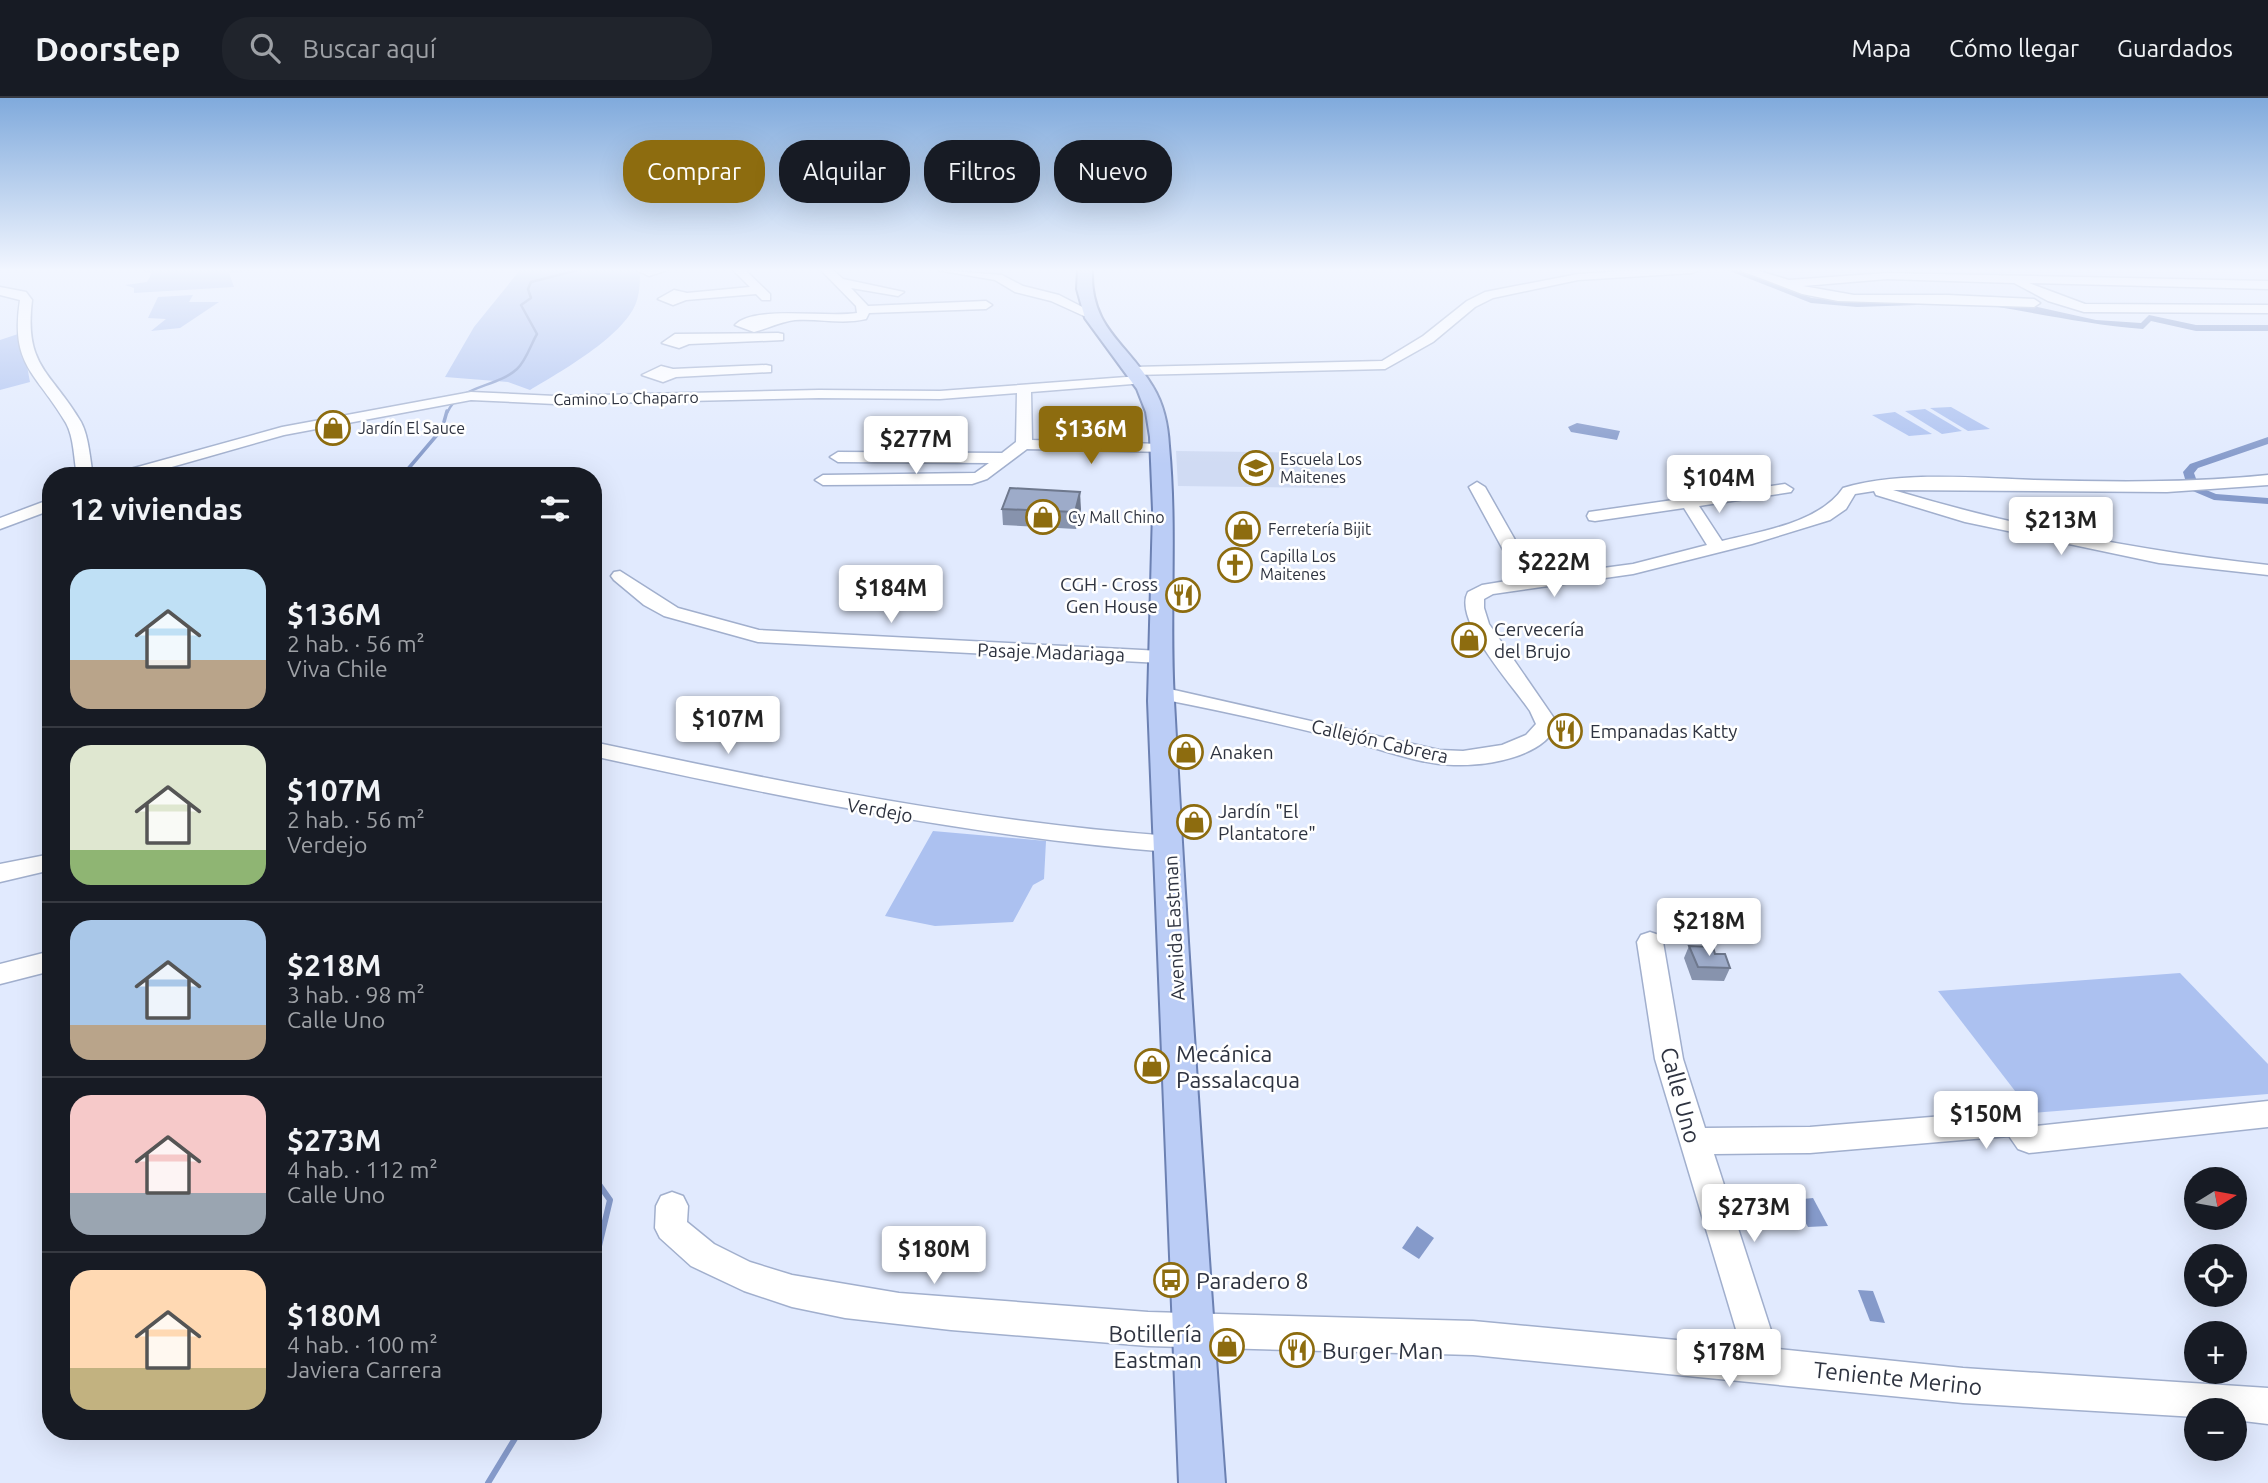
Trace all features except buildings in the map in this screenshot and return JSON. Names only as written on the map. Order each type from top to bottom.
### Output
[{"type":"main road","name":"Avenida Eastman","points":[[1105,335],[1136,375],[1156,413],[1161,449],[1164,528],[1161,693],[1202,1483]]},
{"type":"street","points":[[23,335],[25,347],[47,388],[75,425],[83,467]]},
{"type":"street","points":[[756,396],[776,335]]},
{"type":"street","points":[[1136,375],[1383,365],[1433,335]]},
{"type":"street","points":[[687,340],[772,353]]},
{"type":"street","points":[[673,373],[772,353]]},
{"type":"street","name":"Camino Lo Chaparro","points":[[154,467],[282,431],[471,396],[555,400],[940,395],[1024,389],[1136,375]]},
{"type":"street","points":[[1024,389],[1024,444]]},
{"type":"street","points":[[823,480],[972,479],[981,476],[1024,444],[1161,449]]},
{"type":"street","points":[[838,457],[1007,458]]},
{"type":"street","name":"Callejón Cabrera","points":[[1161,693],[1450,758],[1483,756],[1532,742],[1545,733],[1546,719],[1490,641],[1472,603],[1478,593],[1488,589],[1633,569],[1717,547],[1815,520],[1836,509],[1849,491],[1869,486],[2010,482],[2175,489],[2268,480]]},
{"type":"street","points":[[1869,486],[1965,517],[2159,558],[2268,570]]},
{"type":"street","points":[[1477,487],[1530,582]]},
{"type":"street","points":[[1595,516],[1785,489]]},
{"type":"street","points":[[1689,503],[1717,547]]},
{"type":"street","points":[[0,524],[42,508]]},
{"type":"street","name":"Pasaje Madariaga","points":[[620,576],[651,601],[671,612],[741,633],[777,639],[1161,657]]},
{"type":"street","name":"Verdejo","points":[[602,751],[853,806],[954,823],[1060,836],[1170,844]]},
{"type":"street","points":[[0,873],[42,864]]},
{"type":"street","name":"Calle Uno","points":[[1650,942],[1669,1059],[1692,1141],[1764,1364]]},
{"type":"street","points":[[0,974],[42,963]]},
{"type":"street","points":[[1692,1141],[1810,1140],[2016,1123],[2029,1140],[2268,1114]]},
{"type":"street","name":"Teniente Merino","points":[[673,1206],[671,1228],[687,1247],[730,1271],[787,1289],[907,1312],[1192,1329],[1469,1337],[2034,1391],[2204,1397],[2268,1406]]},
{"type":"shaded area","points":[[21,335],[30,382],[0,390],[0,340]]},
{"type":"shaded area","points":[[470,335],[611,335],[573,364],[530,390],[508,382],[445,377]]},
{"type":"shaded area","points":[[1951,407],[1990,429],[1968,431],[1930,408]]},
{"type":"shaded area","points":[[1925,409],[1962,431],[1942,434],[1905,411]]},
{"type":"shaded area","points":[[1895,412],[1932,434],[1909,436],[1872,415]]},
{"type":"shaded area","points":[[1577,423],[1620,431],[1617,440],[1571,432],[1568,427]]},
{"type":"shaded area","name":"Escuela Los Maitenes","points":[[1176,451],[1332,453],[1339,488],[1178,486]]},
{"type":"shaded area","points":[[933,831],[1046,841],[1044,879],[1033,885],[1013,922],[935,926],[885,916]]},
{"type":"shaded area","points":[[2180,973],[2268,1064],[2268,1094],[2032,1113],[1938,991]]},
{"type":"shaded area","points":[[1813,1198],[1828,1226],[1808,1227],[1793,1200]]},
{"type":"shaded area","points":[[1417,1226],[1434,1238],[1419,1259],[1402,1248]]},
{"type":"shaded area","points":[[1858,1290],[1873,1291],[1885,1323],[1870,1321]]},
{"type":"waterway","points":[[447,413],[460,397],[517,369],[537,335]]},
{"type":"waterway","points":[[410,467],[442,429],[447,411]]},
{"type":"waterway","points":[[2268,440],[2194,466],[2188,472],[2194,489],[2214,497],[2268,501]]},
{"type":"waterway","points":[[602,1189],[610,1200],[602,1233]]},
{"type":"waterway","points":[[488,1483],[514,1440]]},
{"type":"place","name":"Jardín El Sauce","points":[[333,428]]},
{"type":"place","name":"Escuela Los Maitenes","points":[[1256,468]]},
{"type":"place","name":"Cy Mall Chino","points":[[1043,517]]},
{"type":"place","name":"Ferretería Bijit","points":[[1243,529]]},
{"type":"place","name":"Capilla Los Maitenes","points":[[1235,565]]},
{"type":"place","name":"CGH - Cross Gen House","points":[[1183,595]]},
{"type":"place","name":"Cervecería del Brujo","points":[[1469,640]]},
{"type":"place","name":"Empanadas Katty","points":[[1565,731]]},
{"type":"place","name":"Anaken","points":[[1186,752]]},
{"type":"place","name":"Jardín \"El Plantatore\"","points":[[1194,822]]},
{"type":"place","name":"Mecánica Passalacqua","points":[[1152,1066]]},
{"type":"place","name":"Paradero 8","points":[[1171,1280]]},
{"type":"place","name":"Botillería Eastman","points":[[1227,1346]]},
{"type":"place","name":"Burger Man","points":[[1297,1350]]}]
